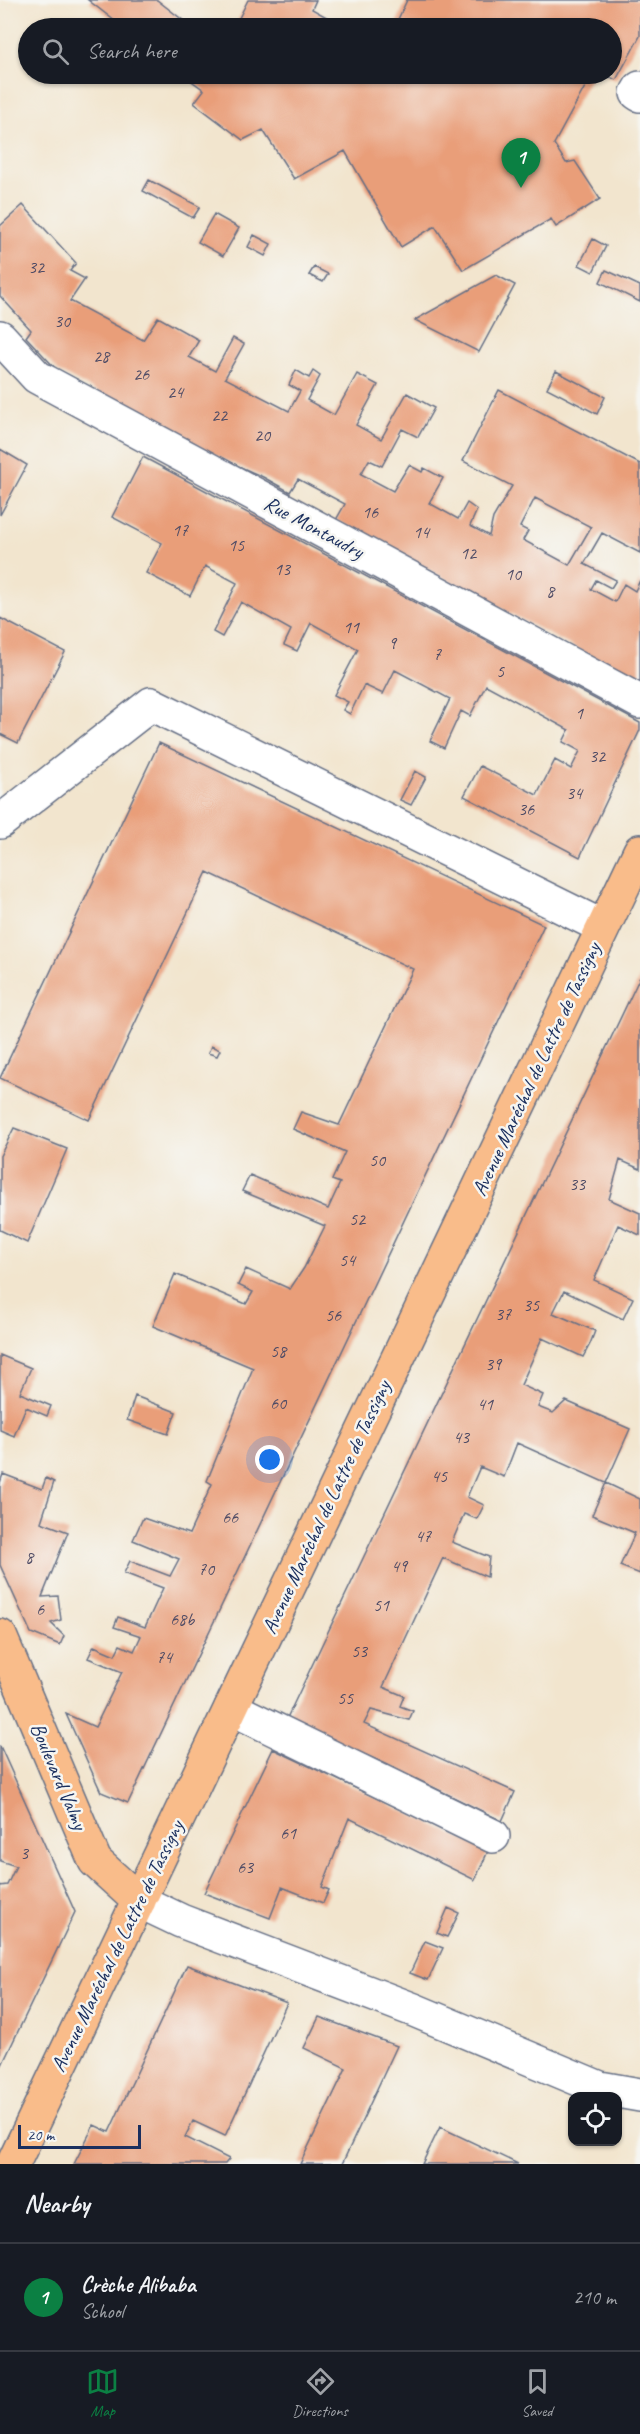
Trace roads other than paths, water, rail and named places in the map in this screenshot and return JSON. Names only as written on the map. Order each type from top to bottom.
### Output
[{"type":"main road","name":"Avenue Maréchal de Lattre de Tassigny","points":[[13,2164],[640,851]]},
{"type":"main road","name":"Boulevard Valmy","points":[[0,1636],[95,1861],[139,1901]]},
{"type":"street","points":[[640,88],[637,93],[640,95]]},
{"type":"street","name":"Rue Montaudry","points":[[0,337],[37,377],[640,702]]},
{"type":"street","points":[[0,822],[152,704],[603,927]]},
{"type":"street","points":[[231,1708],[493,1836]]},
{"type":"street","points":[[139,1901],[181,1922],[414,2010],[600,2088],[640,2095]]},
{"type":"place","name":"Crèche Alibaba","points":[[521,188]]}]
